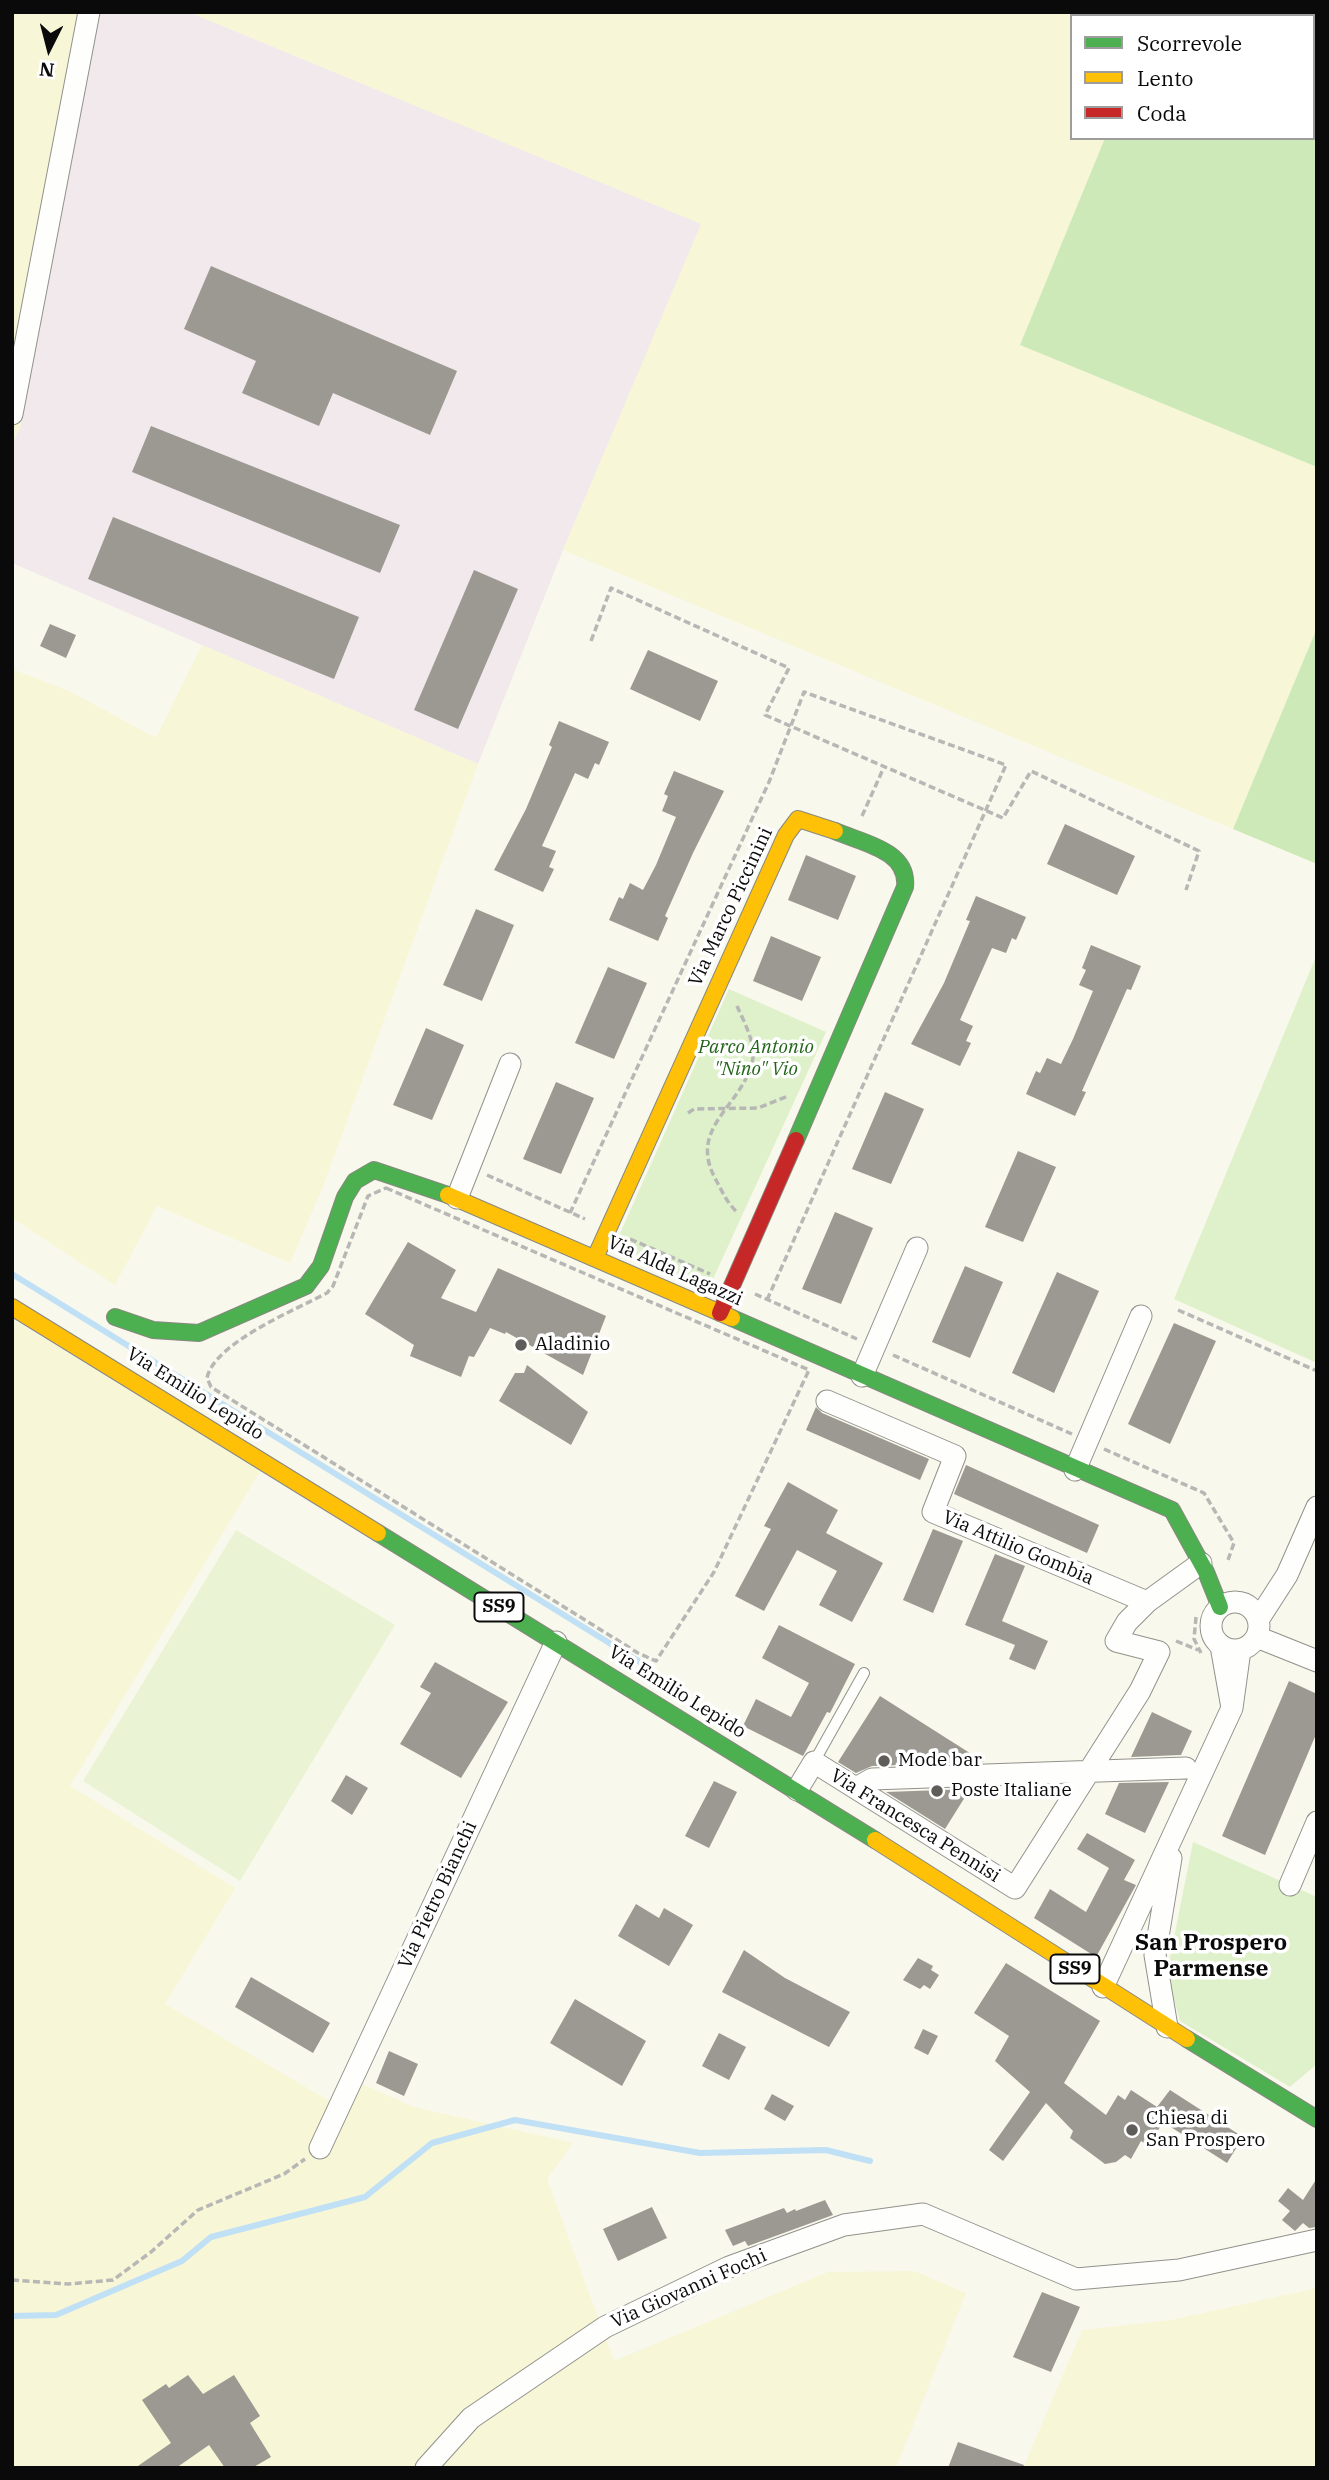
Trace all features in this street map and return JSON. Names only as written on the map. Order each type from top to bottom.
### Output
[{"type":"street","points":[[12,414],[89,12]]},
{"type":"street","name":"Via Marco Piccinini","points":[[595,1258],[786,835],[798,820],[810,821],[896,857],[905,868],[908,881],[720,1313]]},
{"type":"street","points":[[457,1198],[510,1063]]},
{"type":"street","name":"Via Alda Lagazzi","points":[[115,1317],[153,1331],[199,1333],[306,1286],[321,1266],[345,1197],[355,1181],[374,1170],[387,1171],[457,1198],[1171,1510],[1203,1568],[1231,1605]]},
{"type":"street","points":[[862,1376],[917,1248]]},
{"type":"street","name":"Via Emilio Lepido","points":[[12,1307],[797,1790],[1103,1987],[1317,2119]]},
{"type":"street","points":[[1075,1470],[1141,1315]]},
{"type":"street","name":"Via Attilio Gombia","points":[[827,1401],[955,1456],[933,1512],[1147,1602]]},
{"type":"street","points":[[1236,1643],[1287,1575],[1317,1507]]},
{"type":"street","points":[[1147,1602],[1203,1568]]},
{"type":"street","points":[[1287,1575],[1231,1605],[1211,1619],[1210,1627],[1236,1643],[1317,1661]]},
{"type":"street","name":"Via Francesca Pennisi","points":[[797,1790],[814,1762],[1015,1888],[1140,1691],[1159,1652],[1116,1641],[1127,1622],[1147,1602]]},
{"type":"street","points":[[1103,1987],[1232,1707],[1236,1643],[1252,1609],[1231,1605]]},
{"type":"street","name":"Via Pietro Bianchi","points":[[320,2148],[556,1642]]},
{"type":"street","points":[[856,1788],[872,1779],[1186,1768]]},
{"type":"street","points":[[1290,1885],[1317,1822]]},
{"type":"street","points":[[1127,2002],[1142,1986],[1155,1955],[1176,1829]]},
{"type":"street","points":[[1155,1955],[1167,2027]]},
{"type":"street","name":"Via Giovanni Fochi","points":[[426,2468],[471,2418],[605,2327],[729,2267],[844,2225],[923,2214],[1076,2279],[1179,2270],[1317,2240]]},
{"type":"lane","points":[[814,1762],[864,1673]]},
{"type":"path","points":[[592,641],[611,588],[789,668],[765,715],[1003,818],[1031,771],[1199,851],[1186,890]]},
{"type":"path","points":[[570,1213],[769,782],[804,692],[1006,765],[767,1300]]},
{"type":"path","points":[[852,839],[884,767]]},
{"type":"path","points":[[719,984],[734,1000],[748,1032],[753,1061],[741,1088],[708,1137],[707,1165],[730,1206],[757,1229]]},
{"type":"path","points":[[685,1114],[694,1108],[758,1108],[822,1080]]},
{"type":"path","points":[[468,1167],[1204,1493],[1234,1544],[1229,1559],[1203,1568]]},
{"type":"path","points":[[386,1188],[809,1370],[714,1572],[656,1661],[559,1605],[211,1387],[206,1378],[214,1359],[234,1344],[327,1293],[333,1286],[368,1196],[386,1188]]},
{"type":"path","points":[[1178,1310],[1317,1371]]},
{"type":"path","points":[[1196,1615],[1194,1639],[1236,1643]]},
{"type":"path","points":[[12,2280],[68,2284],[113,2280],[151,2252],[198,2210],[284,2174],[320,2148]]},
{"type":"shaded area","points":[[96,12],[189,12],[702,224],[563,550],[478,764],[12,563],[12,445],[20,428]]},
{"type":"green space","points":[[12,12],[96,12],[20,428],[12,445]]},
{"type":"green space","points":[[189,12],[1156,12],[1070,14],[1070,140],[1104,140],[1020,345],[1317,467],[1317,628],[1233,829],[563,550],[701,224]]},
{"type":"green space","points":[[1156,12],[1317,14],[1317,467],[1020,345],[1104,140],[1315,140],[1315,14]]},
{"type":"green space","points":[[1317,628],[1317,864],[1233,829]]},
{"type":"green space","points":[[202,645],[478,764],[322,1189],[290,1263],[157,1206],[115,1285],[12,1218],[12,669],[71,692],[156,738]]},
{"type":"green space","points":[[1317,954],[1317,1363],[1174,1299]]},
{"type":"green space","name":"Parco Antonio \"Nino\" Vio","points":[[729,989],[826,1032],[708,1290],[613,1249]]},
{"type":"green space","points":[[12,1319],[261,1470],[70,1786],[235,1888],[165,2004],[338,2106],[353,2080],[414,2107],[573,2143],[547,2179],[614,2361],[828,2272],[914,2271],[966,2293],[896,2468],[12,2468]]},
{"type":"green space","points":[[236,1530],[395,1625],[240,1881],[83,1781]]},
{"type":"green space","points":[[1193,1842],[1317,1897],[1317,2064],[1290,2087],[1180,2021],[1167,1973]]},
{"type":"green space","points":[[1317,2288],[1317,2468],[1023,2468],[1082,2330],[1171,2320]]},
{"type":"building","points":[[211,266],[457,371],[430,435],[333,393],[319,426],[242,393],[256,361],[184,329]]},
{"type":"building","points":[[151,426],[400,525],[380,573],[132,472]]},
{"type":"building","points":[[113,517],[359,617],[334,679],[88,579]]},
{"type":"building","points":[[474,570],[518,589],[458,729],[414,710]]},
{"type":"building","points":[[50,624],[76,635],[66,658],[40,646]]},
{"type":"building","points":[[648,650],[718,681],[700,721],[630,689]]},
{"type":"building","points":[[559,721],[609,742],[599,765],[595,763],[588,779],[575,773],[542,846],[556,851],[549,867],[554,869],[543,892],[494,870],[526,809],[552,747],[549,745]]},
{"type":"building","points":[[674,771],[724,791],[665,916],[668,918],[658,941],[609,920],[619,897],[623,899],[630,883],[643,890],[656,865],[676,817],[662,811],[668,796],[664,794]]},
{"type":"building","points":[[1065,824],[1135,856],[1117,895],[1047,864]]},
{"type":"building","points":[[806,855],[856,876],[838,920],[788,900]]},
{"type":"building","points":[[976,896],[1026,917],[1016,940],[1012,938],[1006,953],[992,948],[960,1020],[973,1026],[966,1041],[971,1043],[960,1066],[911,1044],[944,983],[970,921],[966,920]]},
{"type":"building","points":[[476,909],[514,925],[482,1001],[443,985]]},
{"type":"building","points":[[771,936],[821,957],[802,1001],[753,981]]},
{"type":"building","points":[[1091,945],[1141,966],[1131,990],[1127,989],[1082,1091],[1086,1092],[1075,1116],[1026,1094],[1036,1071],[1040,1073],[1047,1058],[1061,1064],[1073,1039],[1093,991],[1079,985],[1086,970],[1082,968]]},
{"type":"building","points":[[608,967],[647,983],[614,1059],[575,1043]]},
{"type":"building","points":[[426,1028],[464,1045],[432,1120],[393,1105]]},
{"type":"building","points":[[556,1082],[594,1098],[561,1174],[523,1159]]},
{"type":"building","points":[[885,1092],[924,1109],[891,1184],[852,1169]]},
{"type":"building","points":[[1018,1151],[1056,1167],[1023,1242],[985,1227]]},
{"type":"building","points":[[835,1212],[873,1228],[841,1304],[802,1289]]},
{"type":"building","points":[[408,1242],[456,1270],[441,1298],[476,1312],[498,1268],[606,1316],[583,1375],[506,1332],[505,1334],[490,1328],[474,1357],[469,1356],[461,1377],[410,1356],[414,1345],[365,1314]]},
{"type":"building","points":[[965,1266],[1003,1282],[970,1358],[932,1342]]},
{"type":"building","points":[[1057,1272],[1099,1291],[1054,1393],[1012,1373]]},
{"type":"building","points":[[1174,1323],[1216,1341],[1170,1444],[1128,1424]]},
{"type":"building","points":[[527,1365],[588,1412],[571,1445],[499,1401],[515,1373],[524,1373]]},
{"type":"building","points":[[816,1407],[822,1413],[929,1459],[920,1480],[806,1430]]},
{"type":"building","points":[[966,1465],[1099,1525],[1087,1553],[954,1494]]},
{"type":"building","points":[[788,1482],[838,1510],[826,1533],[883,1563],[852,1622],[819,1605],[837,1571],[797,1550],[764,1611],[735,1596],[771,1529],[764,1526]]},
{"type":"building","points":[[933,1529],[963,1541],[933,1613],[903,1600]]},
{"type":"building","points":[[995,1554],[1025,1566],[1002,1621],[1048,1641],[1035,1670],[1009,1659],[1015,1645],[965,1625]]},
{"type":"building","points":[[779,1625],[855,1664],[830,1713],[827,1712],[803,1756],[743,1726],[756,1699],[791,1717],[809,1683],[762,1658]]},
{"type":"building","points":[[435,1662],[508,1702],[461,1778],[400,1744],[431,1693],[420,1687]]},
{"type":"building","points":[[1289,1681],[1317,1694],[1317,1732],[1265,1855],[1222,1836]]},
{"type":"building","points":[[880,1696],[984,1762],[872,1766],[856,1773],[838,1762]]},
{"type":"building","points":[[1152,1712],[1192,1731],[1181,1755],[1131,1757]]},
{"type":"building","points":[[346,1775],[368,1788],[352,1815],[331,1801]]},
{"type":"building","points":[[714,1781],[737,1792],[709,1848],[685,1836]]},
{"type":"building","points":[[1169,1782],[1145,1833],[1105,1814],[1119,1783]]},
{"type":"building","points":[[970,1789],[945,1829],[886,1792]]},
{"type":"building","points":[[1087,1833],[1135,1860],[1124,1880],[1136,1885],[1096,1957],[1034,1918],[1050,1889],[1086,1912],[1109,1868],[1077,1849]]},
{"type":"building","points":[[636,1904],[659,1918],[664,1908],[693,1925],[669,1966],[618,1936]]},
{"type":"building","points":[[744,1950],[785,1978],[850,2012],[829,2047],[722,1992]]},
{"type":"building","points":[[918,1958],[933,1966],[931,1970],[939,1975],[930,1989],[924,1985],[920,1989],[903,1980]]},
{"type":"building","points":[[1006,1963],[1100,2021],[1064,2083],[1106,2115],[1118,2095],[1125,2100],[1131,2090],[1157,2107],[1170,2090],[1243,2137],[1227,2163],[1163,2122],[1149,2146],[1141,2141],[1131,2159],[1125,2155],[1116,2162],[1105,2164],[1070,2138],[1073,2131],[1046,2103],[1003,2161],[989,2150],[1030,2092],[995,2061],[1009,2036],[974,2013]]},
{"type":"building","points":[[251,1977],[330,2023],[313,2053],[235,2007]]},
{"type":"building","points":[[575,1999],[646,2041],[622,2086],[550,2043]]},
{"type":"building","points":[[923,2029],[938,2036],[928,2055],[914,2048]]},
{"type":"building","points":[[719,2033],[746,2047],[729,2080],[702,2066]]},
{"type":"building","points":[[389,2051],[418,2064],[404,2096],[376,2083]]},
{"type":"building","points":[[772,2094],[794,2106],[785,2121],[764,2109]]},
{"type":"building","points":[[1317,2178],[1317,2227],[1309,2228],[1303,2223],[1295,2231],[1282,2220],[1290,2211],[1278,2201],[1288,2188],[1303,2200]]},
{"type":"building","points":[[825,2200],[833,2215],[748,2246],[745,2241],[733,2246],[725,2230],[784,2208],[787,2213]]},
{"type":"building","points":[[652,2207],[667,2238],[618,2261],[603,2229]]},
{"type":"building","points":[[1042,2292],[1080,2307],[1051,2372],[1013,2357]]},
{"type":"building","points":[[188,2375],[203,2394],[234,2375],[260,2416],[250,2423],[271,2457],[252,2468],[225,2468],[209,2445],[176,2468],[135,2468],[171,2443],[142,2400],[166,2384],[169,2388]]},
{"type":"building","points":[[958,2442],[1024,2465],[1023,2468],[948,2468]]},
{"type":"waterway","points":[[12,1274],[640,1662]]},
{"type":"waterway","points":[[12,2316],[56,2315],[182,2261],[211,2237],[365,2197],[432,2143],[515,2120],[700,2153],[826,2150],[870,2161]]},
{"type":"traffic: fast","points":[[796,1140],[905,887],[900,864],[892,856],[870,844],[835,831]]},
{"type":"traffic: fast","points":[[115,1317],[153,1330],[199,1333],[306,1286],[321,1266],[345,1197],[355,1181],[374,1170],[448,1195]]},
{"type":"traffic: fast","points":[[732,1318],[1172,1510],[1206,1572],[1220,1607]]},
{"type":"traffic: fast","points":[[378,1533],[875,1840]]},
{"type":"traffic: fast","points":[[1187,2039],[1317,2119]]},
{"type":"traffic: slow","points":[[595,1258],[786,835],[798,819],[835,831]]},
{"type":"traffic: slow","points":[[448,1195],[732,1318]]},
{"type":"traffic: slow","points":[[12,1307],[378,1533]]},
{"type":"traffic: slow","points":[[875,1840],[1187,2039]]},
{"type":"traffic: jam","points":[[720,1313],[796,1140]]},
{"type":"place","name":"Aladinio","points":[[521,1345]]},
{"type":"place","name":"Mode bar","points":[[884,1761]]},
{"type":"place","name":"Poste Italiane","points":[[937,1791]]},
{"type":"place","name":"Chiesa di San Prospero","points":[[1132,2130]]},
{"type":"district","name":"San Prospero Parmense","points":[[1211,1956]]}]
